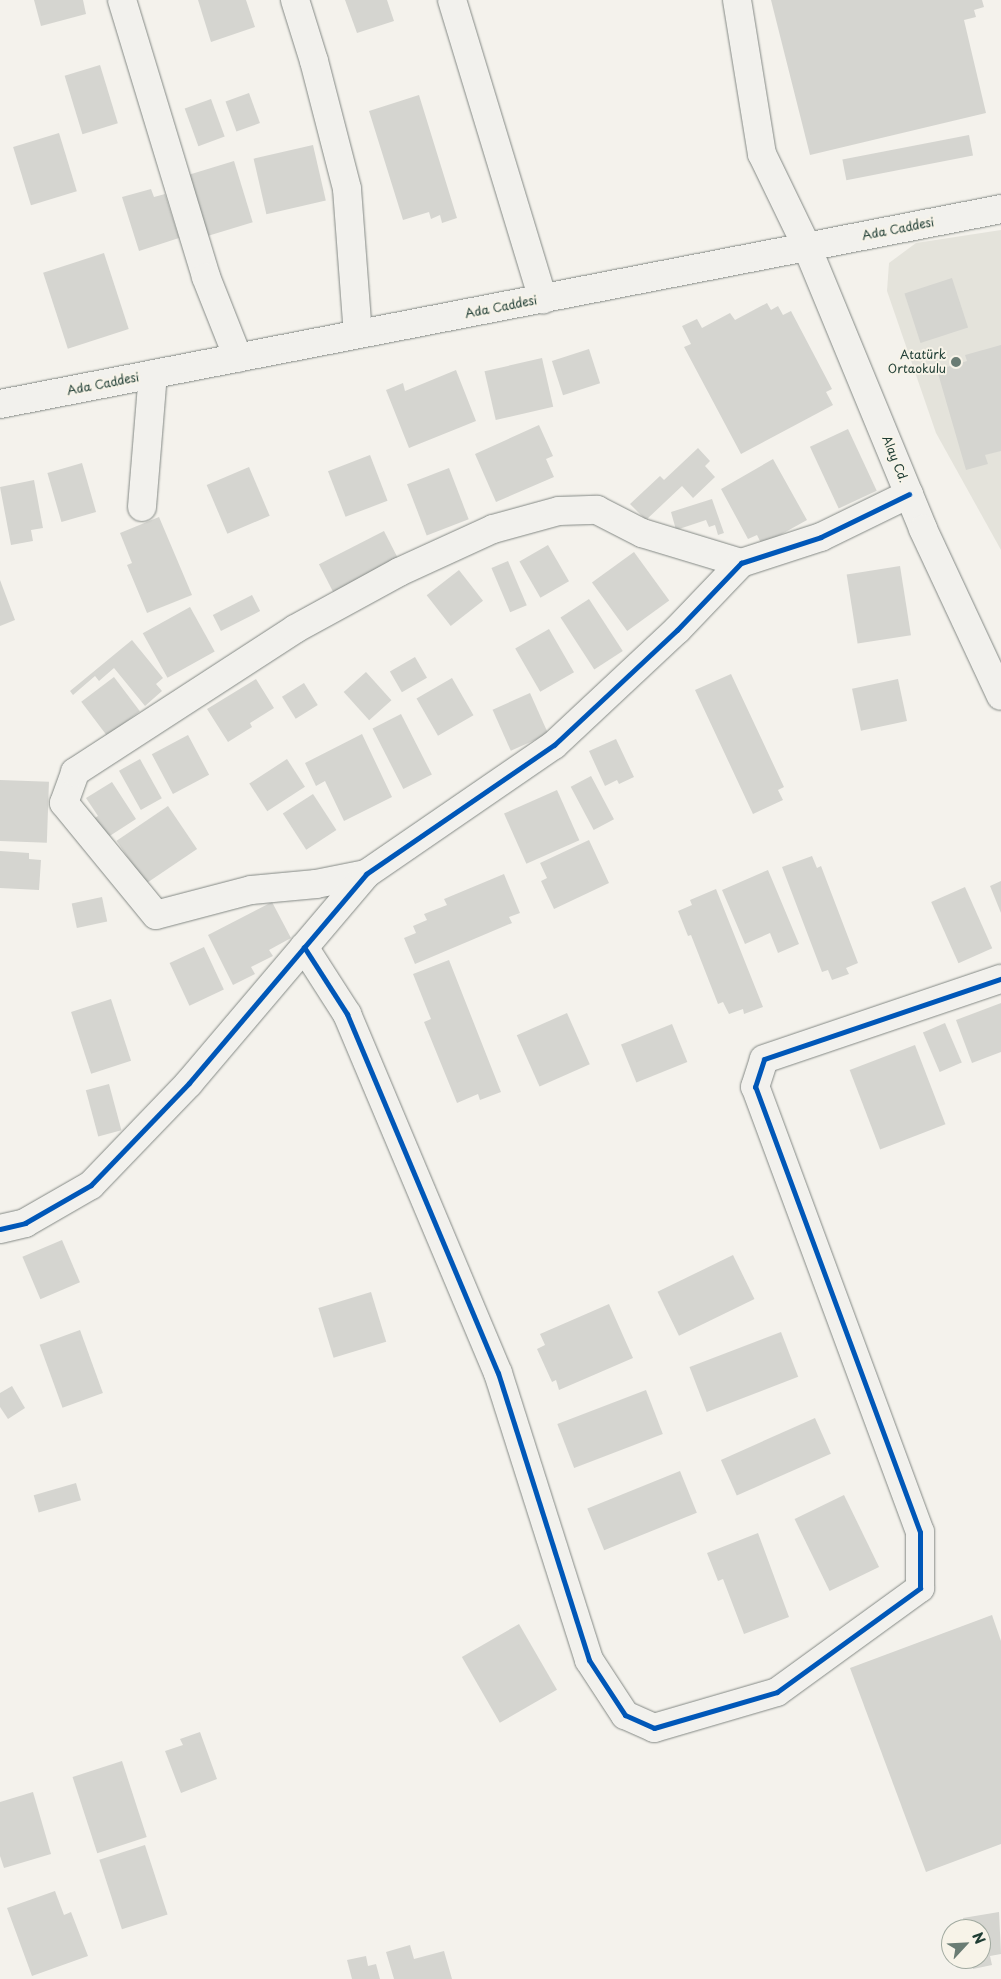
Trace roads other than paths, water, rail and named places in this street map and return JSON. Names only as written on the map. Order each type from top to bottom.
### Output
[{"type":"street","points":[[122,0],[206,277],[238,358]]},
{"type":"street","points":[[295,0],[314,61],[347,189],[358,334]]},
{"type":"street","points":[[452,0],[542,299]]},
{"type":"street","name":"Alay Cd.","points":[[737,0],[762,154],[807,247],[909,494],[1001,696]]},
{"type":"street","name":"Ada Caddesi","points":[[0,404],[1001,209]]},
{"type":"street","points":[[142,508],[153,374]]},
{"type":"street","points":[[0,1229],[24,1223],[91,1185],[189,1083],[366,874],[554,745],[677,630],[741,563],[821,537],[909,494]]},
{"type":"street","points":[[366,874],[316,884],[250,890],[156,915],[64,802],[75,772],[295,629],[399,572],[493,530],[559,511],[597,510],[642,533],[741,563]]},
{"type":"street","points":[[304,947],[347,1014],[498,1373],[589,1660],[625,1715],[654,1728],[777,1692],[920,1588],[920,1532],[755,1086],[764,1059],[1001,979]]},
{"type":"place","name":"Atatürk Ortaokulu","points":[[956,362]]}]
